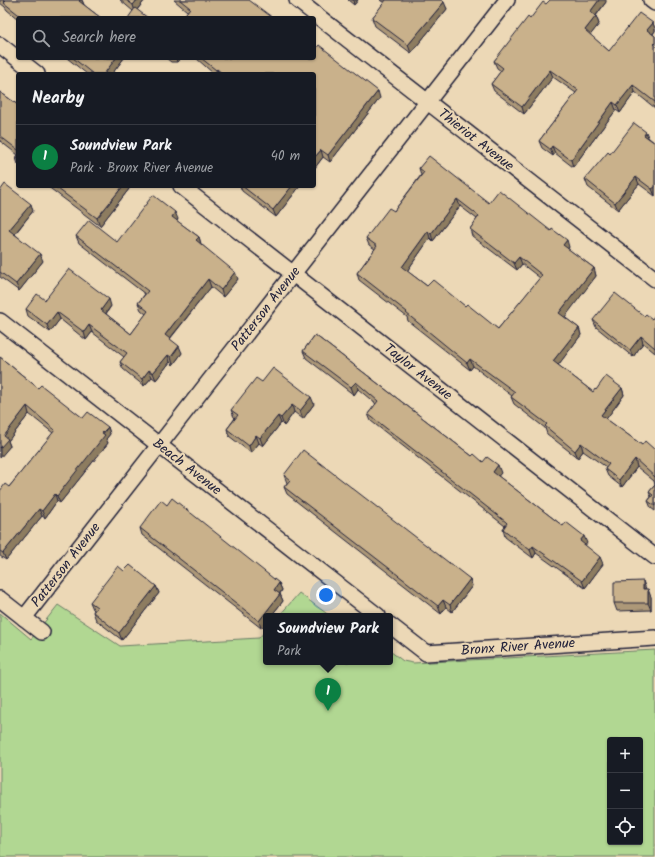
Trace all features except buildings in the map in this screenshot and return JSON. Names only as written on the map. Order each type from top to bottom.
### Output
[{"type":"street","name":"Thieriot Avenue","points":[[297,0],[655,279]]},
{"type":"street","name":"Patterson Avenue","points":[[24,618],[507,0]]},
{"type":"street","points":[[651,0],[655,3]]},
{"type":"street","points":[[0,45],[16,58]]},
{"type":"street","points":[[19,60],[34,72]]},
{"type":"street","name":"Taylor Avenue","points":[[184,188],[655,557]]},
{"type":"street","name":"Beach Avenue","points":[[0,321],[375,613]]},
{"type":"street","points":[[0,599],[42,632]]},
{"type":"street","name":"Bronx River Avenue","points":[[393,627],[426,654],[655,638]]},
{"type":"green space","points":[[299,593],[326,613],[282,613]]},
{"type":"green space","points":[[58,605],[120,646],[259,638],[263,633],[263,665],[393,665],[393,653],[403,661],[413,663],[655,650],[655,857],[0,857],[0,613],[31,639]]},
{"type":"place","name":"Soundview Park","points":[[328,711]]}]
